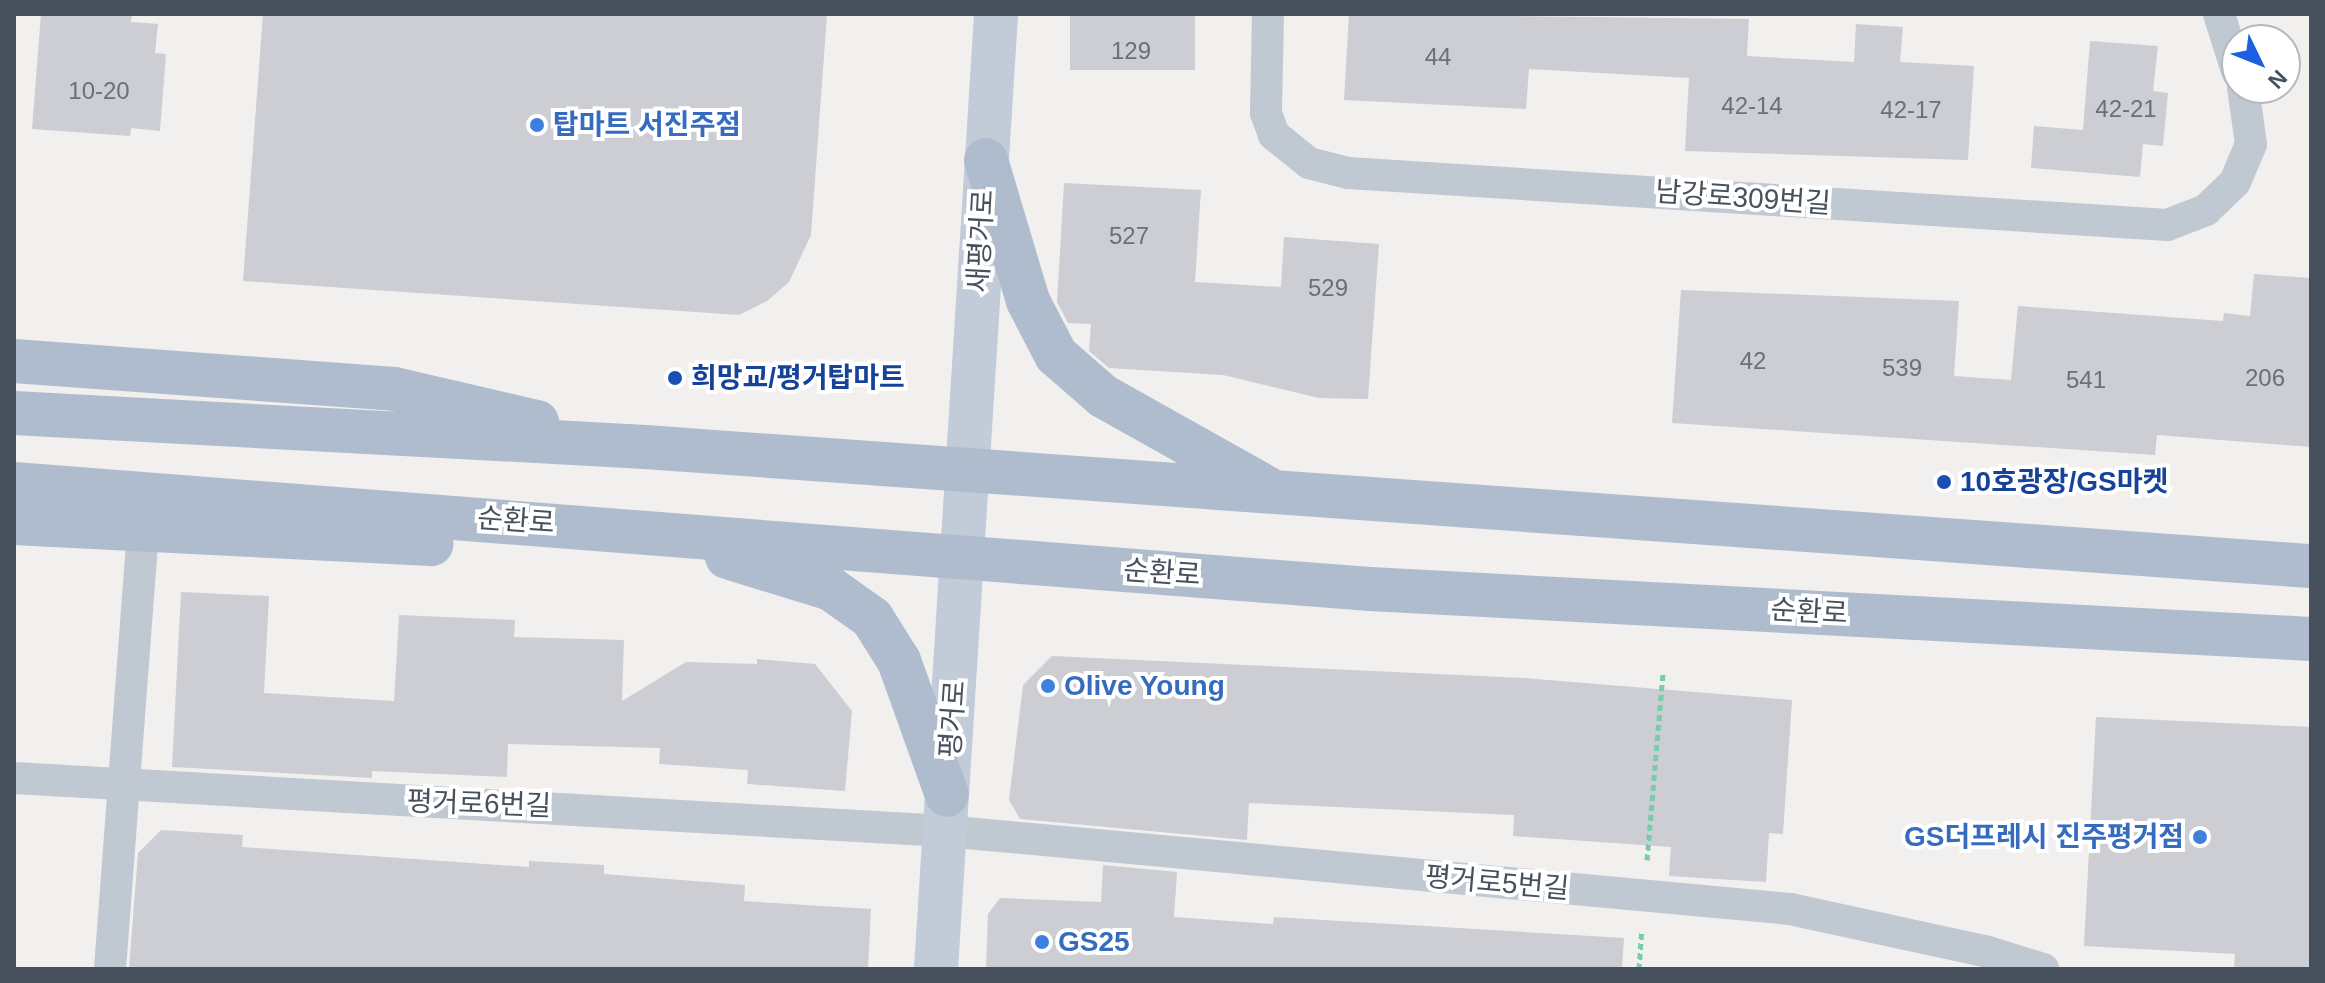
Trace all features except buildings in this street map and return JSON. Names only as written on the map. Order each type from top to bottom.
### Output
[{"type":"main road","points":[[986,160],[1028,301],[1056,355],[1103,396],[1272,491]]},
{"type":"main road","points":[[14,361],[394,389],[645,447]]},
{"type":"main road","points":[[14,413],[645,447],[2311,566]]},
{"type":"main road","name":"순환로","points":[[14,484],[618,528],[1370,589],[2311,639]]},
{"type":"main road","points":[[14,523],[425,545],[618,528]]},
{"type":"main road","points":[[669,533],[721,555],[831,589],[872,618],[899,661],[946,813]]},
{"type":"street","name":"새평거로","points":[[969,469],[996,14]]},
{"type":"street","name":"남강로309번길","points":[[1268,14],[1266,113],[1274,135],[1309,163],[1348,173],[2167,225],[2206,210],[2235,182],[2251,144],[2245,104]]},
{"type":"street","name":"평거로","points":[[936,969],[969,469]]},
{"type":"street","points":[[110,969],[143,531]]},
{"type":"street","name":"평거로6번길","points":[[14,778],[124,785],[946,813]]},
{"type":"street","name":"평거로5번길","points":[[946,813],[1644,896],[1790,909],[1985,951],[2043,969]]},
{"type":"path","points":[[1639,969],[1663,672]]},
{"type":"place","name":"탑마트 서진주점","points":[[537,125]]},
{"type":"place","name":"희망교/평거탑마트","points":[[675,378]]},
{"type":"place","name":"10호광장/GS마켓","points":[[1944,482]]},
{"type":"place","name":"Olive Young","points":[[1048,686]]},
{"type":"place","name":"GS더프레시 진주평거점","points":[[2200,837]]},
{"type":"place","name":"GS25","points":[[1042,942]]}]
